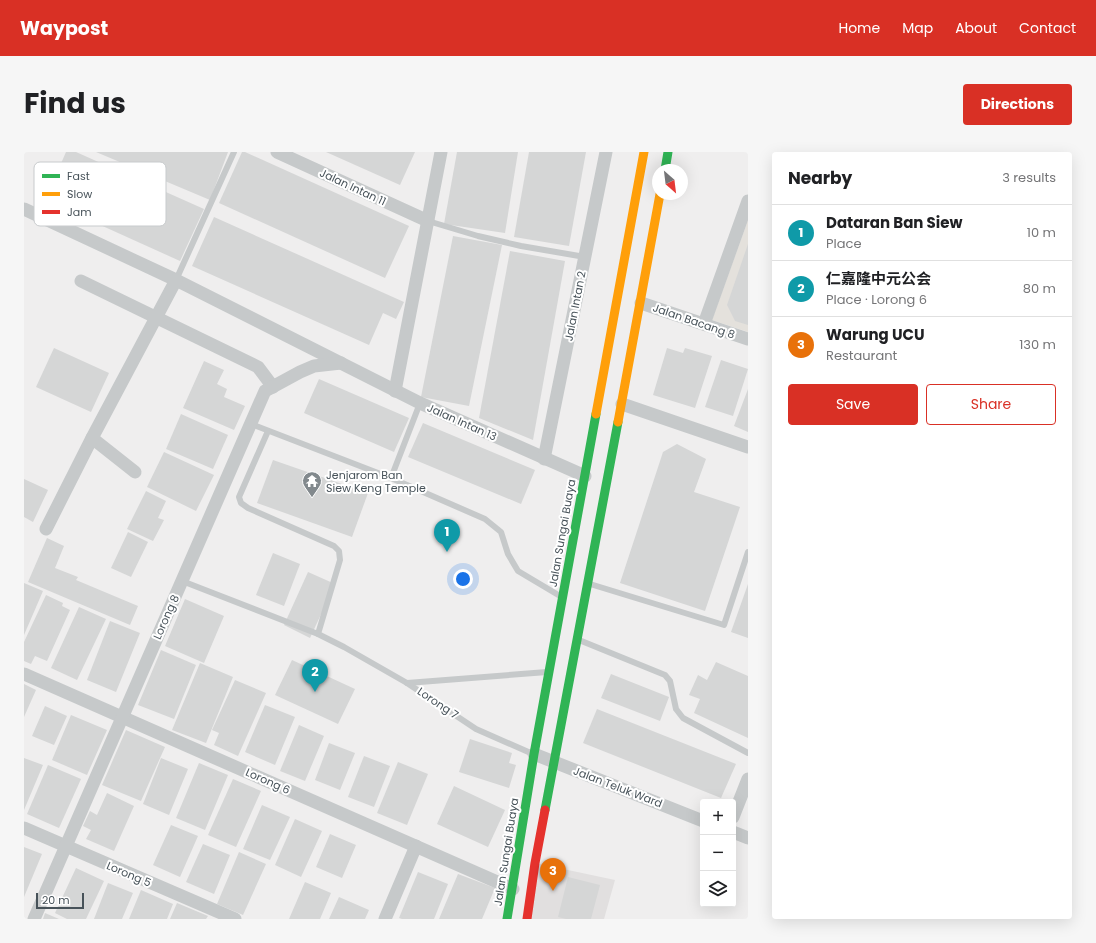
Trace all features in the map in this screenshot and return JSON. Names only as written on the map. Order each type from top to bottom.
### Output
[{"type":"street","name":"Jalan Intan 11","points":[[277,152],[428,221]]},
{"type":"street","points":[[395,391],[442,152]]},
{"type":"street","name":"Jalan Intan 2","points":[[544,459],[606,152]]},
{"type":"street","name":"Jalan Sungai Buaya","points":[[507,919],[562,597],[644,152]]},
{"type":"street","points":[[666,164],[668,152]]},
{"type":"street","points":[[526,919],[535,863],[589,584],[659,200]]},
{"type":"street","points":[[704,324],[748,201]]},
{"type":"street","name":"Jalan Intan 13","points":[[24,209],[34,214]]},
{"type":"street","name":"Jalan Intan 13","points":[[60,226],[176,280],[420,403],[585,476]]},
{"type":"street","points":[[46,529],[92,438],[176,280]]},
{"type":"street","points":[[81,281],[258,367],[273,387]]},
{"type":"street","name":"Jalan Bacang 8","points":[[641,302],[748,339]]},
{"type":"street","name":"Lorong 8","points":[[34,919],[265,391],[314,366],[341,363]]},
{"type":"street","points":[[622,404],[748,447]]},
{"type":"street","points":[[92,438],[135,472]]},
{"type":"street","name":"Lorong 6","points":[[24,674],[513,889]]},
{"type":"street","name":"Jalan Teluk Ward","points":[[534,754],[700,820]]},
{"type":"street","points":[[736,809],[748,779]]},
{"type":"street","name":"Lorong 5","points":[[24,828],[235,919]]},
{"type":"street","points":[[736,833],[748,838]]},
{"type":"street","points":[[385,919],[416,846]]},
{"type":"lane","points":[[176,280],[234,152]]},
{"type":"lane","points":[[428,221],[506,243],[585,257]]},
{"type":"lane","points":[[392,478],[420,403]]},
{"type":"lane","points":[[251,424],[392,478],[485,519],[501,532],[508,554],[518,571],[562,597]]},
{"type":"lane","points":[[268,431],[239,497],[240,503],[248,508],[334,546],[339,551],[340,560],[318,634]]},
{"type":"lane","points":[[589,584],[724,625],[748,552]]},
{"type":"lane","name":"Lorong 7","points":[[182,581],[318,634],[407,683],[476,729],[534,754]]},
{"type":"lane","points":[[578,640],[665,675],[670,681],[676,709],[683,718],[748,753]]},
{"type":"lane","points":[[407,683],[549,672]]},
{"type":"shaded area","points":[[748,220],[748,332],[712,320]]},
{"type":"shaded area","points":[[535,863],[615,880],[604,919],[527,919]]},
{"type":"building","points":[[66,152],[76,152],[98,162],[62,162]]},
{"type":"building","points":[[96,152],[228,152],[210,200],[166,181],[166,162],[120,162]]},
{"type":"building","points":[[242,152],[245,152],[409,226],[385,278],[219,203]]},
{"type":"building","points":[[326,152],[415,152],[400,185]]},
{"type":"building","points":[[457,152],[518,152],[505,233],[444,224]]},
{"type":"building","points":[[529,152],[586,152],[569,246],[514,237]]},
{"type":"building","points":[[166,192],[204,209],[180,261],[103,226],[166,226]]},
{"type":"building","points":[[214,217],[404,302],[396,319],[383,313],[369,345],[192,266]]},
{"type":"building","points":[[453,236],[502,245],[469,406],[421,397]]},
{"type":"building","points":[[748,244],[748,325],[735,321],[727,305]]},
{"type":"building","points":[[510,251],[565,261],[533,440],[479,418]]},
{"type":"building","points":[[54,348],[109,373],[91,412],[36,387]]},
{"type":"building","points":[[667,348],[683,353],[685,348],[712,356],[695,408],[653,395]]},
{"type":"building","points":[[721,360],[748,369],[733,416],[705,407]]},
{"type":"building","points":[[204,361],[224,370],[217,384],[227,389],[224,397],[245,406],[234,430],[183,408]]},
{"type":"building","points":[[319,379],[409,418],[394,452],[304,413]]},
{"type":"building","points":[[748,389],[748,432],[734,426]]},
{"type":"building","points":[[181,414],[228,435],[213,469],[166,449]]},
{"type":"building","points":[[423,423],[535,470],[521,504],[408,457]]},
{"type":"building","points":[[677,444],[706,459],[694,492],[740,507],[705,611],[620,583],[663,452]]},
{"type":"building","points":[[164,452],[214,475],[196,511],[147,487]]},
{"type":"building","name":"Jenjarom Ban Siew Keng Temple","points":[[273,460],[368,493],[352,537],[257,503]]},
{"type":"building","points":[[24,479],[48,490],[33,522],[24,517]]},
{"type":"building","points":[[146,491],[166,501],[158,518],[164,520],[153,541],[127,529]]},
{"type":"building","points":[[128,532],[148,542],[131,577],[111,568]]},
{"type":"building","points":[[47,538],[64,546],[55,568],[78,577],[76,580],[138,606],[130,625],[28,582]]},
{"type":"building","points":[[273,553],[300,564],[284,606],[256,595]]},
{"type":"building","points":[[308,572],[335,584],[310,638],[284,625]]},
{"type":"building","points":[[24,583],[43,591],[24,635]]},
{"type":"building","points":[[748,584],[748,638],[731,632]]},
{"type":"building","points":[[46,595],[63,603],[62,606],[70,610],[47,661],[35,656],[31,664],[24,661],[24,642]]},
{"type":"building","points":[[185,599],[224,616],[204,663],[165,646]]},
{"type":"building","points":[[79,607],[106,619],[77,680],[51,668]]},
{"type":"building","points":[[110,621],[140,633],[116,692],[87,680]]},
{"type":"building","points":[[161,650],[196,665],[174,719],[138,705]]},
{"type":"building","points":[[292,660],[355,689],[338,724],[275,695]]},
{"type":"building","points":[[716,662],[748,676],[748,738],[694,713],[700,699],[689,695],[698,675],[707,680]]},
{"type":"building","points":[[200,663],[233,677],[206,743],[172,730]]},
{"type":"building","points":[[611,674],[669,697],[660,721],[601,698]]},
{"type":"building","points":[[235,680],[266,693],[238,756],[214,745],[219,733],[212,730]]},
{"type":"building","points":[[24,684],[36,690],[24,717]]},
{"type":"building","points":[[265,705],[295,717],[275,765],[245,752]]},
{"type":"building","points":[[45,706],[67,716],[54,745],[32,736]]},
{"type":"building","points":[[597,709],[736,764],[721,798],[583,743]]},
{"type":"building","points":[[71,715],[107,730],[87,775],[52,760]]},
{"type":"building","points":[[299,725],[324,736],[305,781],[280,771]]},
{"type":"building","points":[[126,730],[165,747],[141,801],[102,785]]},
{"type":"building","points":[[470,739],[512,753],[509,763],[516,765],[509,788],[459,772]]},
{"type":"building","points":[[329,743],[355,753],[340,790],[315,780]]},
{"type":"building","points":[[364,756],[390,766],[374,807],[348,797]]},
{"type":"building","points":[[24,758],[43,765],[24,810]]},
{"type":"building","points":[[161,758],[188,769],[169,815],[143,804]]},
{"type":"building","points":[[398,762],[428,774],[407,825],[377,813]]},
{"type":"building","points":[[199,763],[228,775],[205,830],[176,818]]},
{"type":"building","points":[[48,765],[81,779],[59,828],[27,814]]},
{"type":"building","points":[[233,779],[261,791],[236,847],[208,835]]},
{"type":"building","points":[[454,786],[505,810],[488,847],[437,824]]},
{"type":"building","points":[[107,793],[134,806],[114,851],[86,839],[91,830],[83,826],[90,811],[97,815]]},
{"type":"building","points":[[262,805],[290,817],[270,860],[243,849]]},
{"type":"building","points":[[295,819],[322,831],[301,877],[275,865]]},
{"type":"building","points":[[171,825],[198,836],[180,877],[153,865]]},
{"type":"building","points":[[330,834],[356,845],[342,878],[316,867]]},
{"type":"building","points":[[203,844],[230,855],[214,894],[186,882]]},
{"type":"building","points":[[24,847],[42,854],[24,897]]},
{"type":"building","points":[[239,852],[266,864],[243,915],[217,904]]},
{"type":"building","points":[[76,868],[104,881],[86,919],[67,919],[55,913]]},
{"type":"building","points":[[418,872],[448,884],[434,919],[399,918]]},
{"type":"building","points":[[458,874],[495,888],[482,919],[439,919]]},
{"type":"building","points":[[568,877],[600,885],[591,919],[566,919],[558,917]]},
{"type":"building","points":[[305,882],[331,893],[320,919],[289,919]]},
{"type":"building","points":[[108,883],[133,893],[122,919],[94,919]]},
{"type":"building","points":[[141,890],[173,904],[167,919],[129,919]]},
{"type":"building","points":[[339,897],[369,910],[365,919],[329,919]]},
{"type":"building","points":[[177,903],[208,916],[206,919],[170,919]]},
{"type":"building","points":[[45,913],[59,919],[43,919]]},
{"type":"traffic: fast","points":[[666,164],[668,152]]},
{"type":"traffic: fast","points":[[507,919],[534,754],[596,414]]},
{"type":"traffic: fast","points":[[545,810],[618,422]]},
{"type":"traffic: slow","points":[[596,414],[644,152]]},
{"type":"traffic: slow","points":[[618,422],[659,200]]},
{"type":"traffic: jam","points":[[527,919],[535,863],[545,810]]},
{"type":"place","name":"Jenjarom Ban Siew Keng Temple","points":[[312,498]]},
{"type":"place","name":"Dataran Ban Siew","points":[[447,552]]},
{"type":"place","name":"仁嘉隆中元公会","points":[[315,692]]},
{"type":"place","name":"Warung UCU","points":[[553,891]]}]
